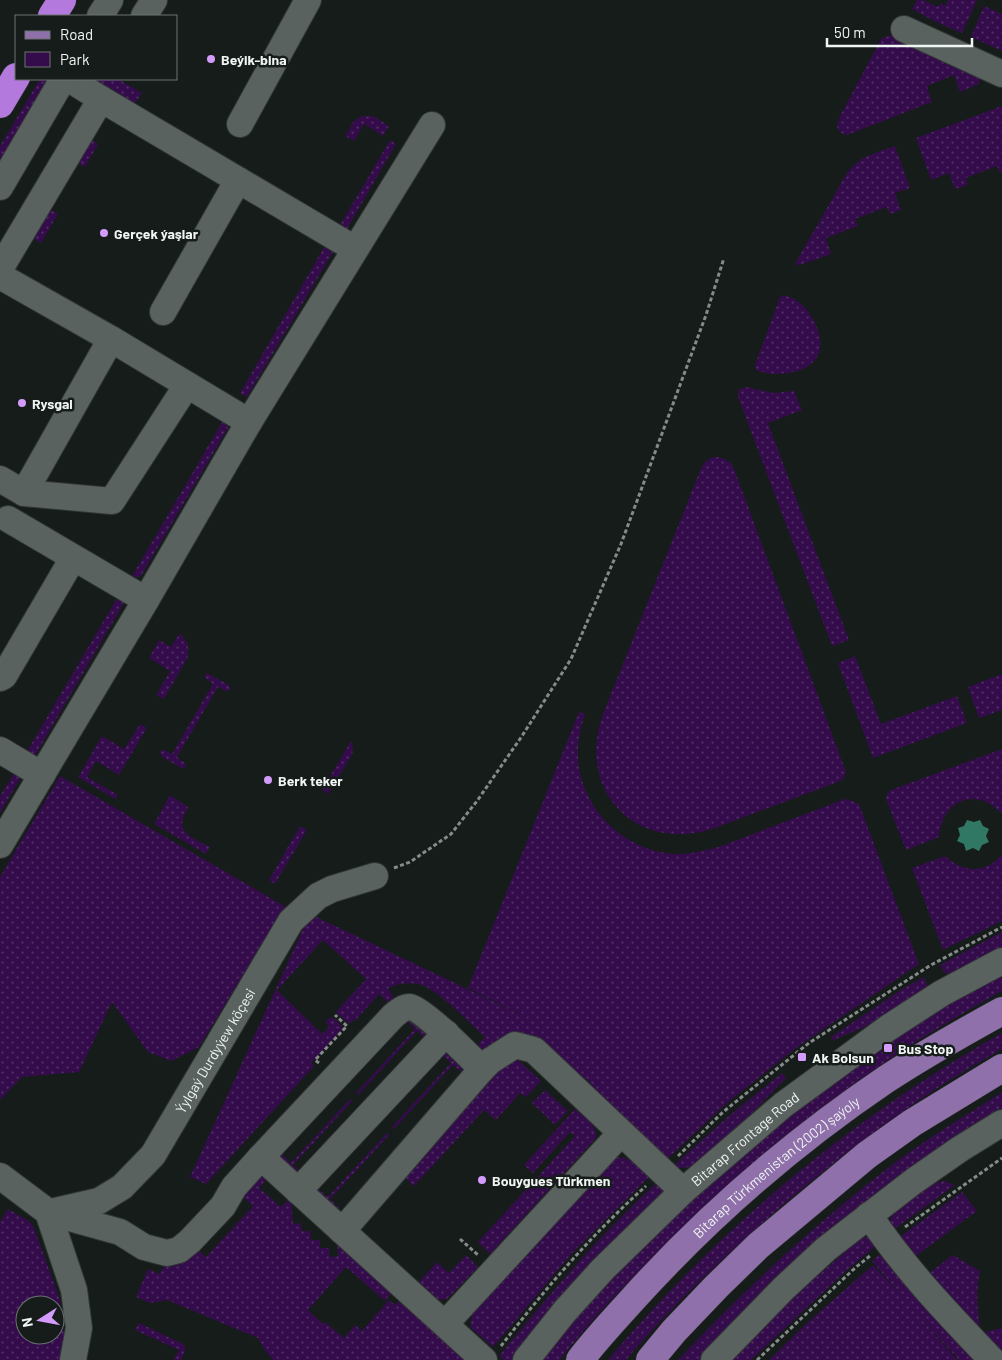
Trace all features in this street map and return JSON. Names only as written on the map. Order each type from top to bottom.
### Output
[{"type":"highway","points":[[53,15],[62,0]]},
{"type":"highway","points":[[0,104],[15,78]]},
{"type":"main road","name":"Bitarap Türkmenistan (2002) şaýoly","points":[[580,1360],[656,1274],[708,1222],[773,1164],[885,1080],[919,1058],[1002,1011]]},
{"type":"main road","points":[[650,1360],[674,1331],[758,1246],[867,1155],[912,1123],[1002,1068]]},
{"type":"street","points":[[68,15],[69,0]]},
{"type":"street","points":[[101,15],[110,0]]},
{"type":"street","points":[[145,15],[154,0]]},
{"type":"street","points":[[240,124],[308,0]]},
{"type":"street","points":[[904,29],[1002,74]]},
{"type":"street","points":[[0,186],[62,80]]},
{"type":"street","points":[[71,80],[355,248]]},
{"type":"street","points":[[0,270],[101,99]]},
{"type":"street","points":[[0,845],[146,600],[248,422],[432,125]]},
{"type":"street","points":[[163,312],[238,180]]},
{"type":"street","points":[[0,276],[248,422]]},
{"type":"street","points":[[24,493],[111,340]]},
{"type":"street","points":[[0,479],[24,493],[112,501],[187,385]]},
{"type":"street","points":[[3,522],[73,558],[146,600]]},
{"type":"street","points":[[0,678],[4,676],[73,558]]},
{"type":"street","points":[[0,750],[42,775]]},
{"type":"street","name":"Ýylgaý Durdyýew köçesi","points":[[48,1212],[99,1201],[122,1187],[153,1155],[291,921],[318,896],[332,889],[374,876]]},
{"type":"street","name":"Bitarap Frontage Road","points":[[526,1360],[565,1311],[603,1269],[683,1191],[783,1105],[888,1028],[942,994],[1002,961]]},
{"type":"street","points":[[0,1176],[48,1212],[120,1232],[144,1247],[167,1253],[173,1252],[179,1250],[190,1241],[223,1206],[234,1187],[261,1157],[393,1016],[402,1009],[410,1007],[417,1010],[446,1033],[482,1069]]},
{"type":"street","points":[[298,1191],[446,1033]]},
{"type":"street","points":[[342,1231],[490,1060],[515,1045],[534,1050],[683,1191]]},
{"type":"street","points":[[714,1360],[783,1289],[826,1249],[960,1148],[1002,1123]]},
{"type":"street","points":[[445,1324],[621,1133]]},
{"type":"street","points":[[261,1157],[484,1360]]},
{"type":"street","points":[[48,1212],[74,1290],[79,1328],[73,1360]]},
{"type":"street","points":[[869,1215],[928,1292],[992,1360]]},
{"type":"path","points":[[374,876],[410,862],[451,834],[477,801],[571,659],[624,535],[706,315],[724,258]]},
{"type":"path","points":[[460,1239],[483,1259]]},
{"type":"green space","points":[[917,0],[924,0],[937,7],[940,3],[945,6],[948,0],[977,0],[962,33],[912,9]]},
{"type":"green space","points":[[984,6],[1002,14],[1002,51],[971,37]]},
{"type":"green space","points":[[896,35],[980,76],[979,84],[960,92],[954,75],[927,86],[932,102],[847,135],[841,133],[837,127],[840,116],[881,39]]},
{"type":"green space","points":[[39,80],[47,80],[0,161],[0,146]]},
{"type":"green space","points":[[91,80],[120,80],[142,93],[134,105]]},
{"type":"green space","points":[[1002,106],[1002,172],[1000,173],[997,166],[966,178],[968,185],[955,189],[949,173],[931,180],[916,138]]},
{"type":"green space","points":[[362,116],[373,116],[389,126],[383,136],[364,124],[354,141],[345,136],[354,121]]},
{"type":"green space","points":[[92,140],[98,144],[85,167],[78,163]]},
{"type":"green space","points":[[390,140],[396,144],[347,229],[340,225]]},
{"type":"green space","points":[[895,146],[910,188],[895,193],[901,210],[890,214],[887,207],[855,219],[858,226],[826,238],[831,254],[797,265],[796,262],[847,173],[863,159]]},
{"type":"green space","points":[[51,210],[58,214],[41,243],[34,239]]},
{"type":"green space","points":[[327,242],[333,252],[247,397],[240,393]]},
{"type":"green space","points":[[784,295],[799,302],[811,316],[820,338],[819,353],[812,363],[799,371],[779,374],[756,370],[755,365],[780,297]]},
{"type":"green space","points":[[746,387],[773,393],[794,391],[802,410],[768,423],[849,640],[832,646],[738,397],[738,390]]},
{"type":"green space","points":[[224,419],[228,428],[141,576],[132,576]]},
{"type":"green space","points":[[714,457],[725,459],[733,466],[846,772],[844,778],[838,782],[712,829],[684,834],[658,832],[636,823],[618,809],[605,790],[598,767],[597,742],[603,714],[702,466],[707,460]]},
{"type":"green space","points":[[120,593],[124,603],[36,754],[26,753]]},
{"type":"green space","points":[[180,633],[188,644],[188,657],[164,699],[156,695],[170,671],[149,658],[159,640],[171,647]]},
{"type":"green space","points":[[855,656],[881,724],[957,696],[967,723],[873,758],[838,663]]},
{"type":"green space","points":[[207,673],[229,685],[231,690],[226,691],[218,687],[177,757],[186,764],[186,767],[181,768],[161,756],[160,751],[165,750],[172,754],[213,684],[204,677]]},
{"type":"green space","points":[[1002,674],[1002,710],[979,718],[968,687]]},
{"type":"green space","points":[[579,712],[585,714],[578,752],[580,772],[586,791],[596,809],[609,824],[624,837],[642,846],[661,852],[681,854],[700,851],[719,847],[845,799],[859,804],[919,964],[796,1048],[728,1102],[665,1161],[586,1089],[591,1083],[586,1078],[580,1084],[506,1037],[498,1040],[482,1052],[475,1048],[485,1037],[453,1007],[425,987],[406,983],[388,988],[395,1000],[390,1004],[379,994],[355,1021],[353,1020],[349,1024],[336,1012],[366,979],[323,940],[277,990],[322,1034],[329,1027],[325,1022],[331,1017],[337,1020],[343,1028],[311,1063],[314,1066],[206,1184],[190,1177],[310,914],[539,1023],[468,988]]},
{"type":"green space","points":[[140,724],[147,728],[119,775],[96,761],[87,777],[118,795],[115,799],[78,777],[102,736],[124,749]]},
{"type":"green space","points":[[351,741],[352,755],[328,794],[322,790]]},
{"type":"green space","points":[[1002,749],[1002,813],[986,802],[977,799],[968,799],[960,802],[947,812],[940,828],[939,837],[906,850],[886,799],[887,794],[891,790]]},
{"type":"green space","points":[[16,770],[20,779],[0,813],[0,796]]},
{"type":"green space","points":[[60,776],[286,907],[199,1047],[171,1061],[148,1052],[112,1002],[79,1072],[22,1077],[0,1100],[0,877]]},
{"type":"green space","points":[[170,795],[188,807],[182,824],[186,833],[210,847],[206,854],[154,824]]},
{"type":"green space","points":[[300,826],[307,830],[275,884],[269,880]]},
{"type":"green space","points":[[1002,854],[1002,921],[943,950],[912,868],[945,856],[959,866],[975,869],[982,868],[996,861]]},
{"type":"green space","points":[[1002,932],[1002,948],[951,975],[944,972],[940,965]]},
{"type":"green space","points":[[1002,973],[1002,991],[910,1046],[865,1076],[821,1109],[639,1271],[598,1314],[560,1360],[540,1360],[595,1295],[664,1225],[780,1121],[900,1033]]},
{"type":"green space","points":[[924,977],[928,987],[869,1025],[833,1041],[831,1037],[904,988]]},
{"type":"green space","points":[[408,1017],[428,1033],[427,1040],[417,1031],[358,1095],[356,1093],[415,1029],[404,1019]]},
{"type":"green space","points":[[1002,1033],[1002,1049],[903,1111],[840,1158],[780,1207],[718,1263],[671,1310],[626,1360],[608,1360],[695,1265],[790,1179],[893,1101]]},
{"type":"green space","points":[[449,1052],[465,1067],[464,1074],[453,1065],[394,1129],[392,1127],[451,1063],[441,1053]]},
{"type":"green space","points":[[513,1059],[519,1061],[541,1081],[526,1097],[520,1093],[496,1120],[484,1110],[414,1186],[402,1175],[506,1061]]},
{"type":"green space","points":[[782,1073],[786,1078],[739,1126],[692,1167],[679,1168],[673,1166],[730,1115]]},
{"type":"green space","points":[[545,1090],[568,1111],[555,1125],[532,1103]]},
{"type":"green space","points":[[1002,1092],[1002,1111],[725,1334],[700,1360],[678,1360],[757,1280],[841,1205],[912,1150]]},
{"type":"green space","points":[[350,1099],[352,1101],[293,1165],[304,1175],[299,1177],[278,1157],[281,1153],[291,1163]]},
{"type":"green space","points":[[575,1109],[593,1125],[596,1138],[490,1254],[478,1242],[575,1136],[570,1132],[533,1173],[524,1165]]},
{"type":"green space","points":[[387,1133],[389,1135],[330,1199],[340,1209],[336,1211],[316,1195],[317,1188],[328,1197]]},
{"type":"green space","points":[[615,1158],[630,1160],[649,1177],[573,1252],[493,1347],[470,1327],[472,1316],[476,1309]]},
{"type":"green space","points":[[265,1175],[268,1177],[259,1188],[281,1207],[291,1197],[293,1224],[301,1223],[302,1231],[310,1231],[311,1240],[320,1240],[320,1248],[329,1248],[330,1257],[338,1256],[337,1239],[394,1290],[385,1301],[346,1267],[308,1310],[323,1324],[325,1322],[344,1338],[355,1325],[362,1331],[389,1300],[395,1305],[402,1298],[470,1360],[273,1360],[258,1338],[167,1300],[150,1303],[136,1297],[148,1269],[160,1274],[164,1266],[174,1266],[183,1262],[198,1250],[206,1257],[253,1206],[242,1196],[261,1176]]},
{"type":"green space","points":[[659,1181],[667,1190],[530,1337],[512,1360],[504,1360],[499,1356],[556,1288],[616,1222]]},
{"type":"green space","points":[[944,1181],[955,1185],[893,1230],[890,1221],[894,1211],[932,1184]]},
{"type":"green space","points":[[962,1192],[977,1211],[913,1258],[898,1238]]},
{"type":"green space","points":[[8,1209],[29,1221],[34,1228],[58,1295],[15,1295],[15,1345],[62,1345],[59,1360],[0,1360],[0,1222]]},
{"type":"green space","points":[[870,1237],[879,1243],[847,1270],[751,1360],[728,1360],[790,1300],[861,1238]]},
{"type":"green space","points":[[885,1250],[978,1360],[959,1360],[917,1314],[957,1360],[769,1360],[806,1324],[873,1265],[901,1295],[872,1261]]},
{"type":"green space","points":[[466,1255],[478,1267],[447,1299],[439,1300],[419,1282],[437,1262],[449,1273]]},
{"type":"green space","points":[[953,1255],[980,1271],[978,1302],[981,1333],[1002,1328],[1002,1360],[929,1273]]},
{"type":"green space","points":[[139,1323],[185,1346],[181,1360],[174,1360],[179,1350],[135,1330]]},
{"type":"shaded area","points":[[967,820],[974,822],[980,820],[983,826],[989,829],[986,836],[989,842],[982,845],[979,851],[973,848],[966,851],[964,844],[957,841],[960,835],[958,828],[964,826]]},
{"type":"place","name":"Beýik-bina","points":[[211,59]]},
{"type":"place","name":"Gerçek ýaşlar","points":[[104,233]]},
{"type":"place","name":"Rysgal","points":[[22,403]]},
{"type":"place","name":"Berk teker","points":[[268,780]]},
{"type":"place","name":"Bus Stop","points":[[888,1048]]},
{"type":"place","name":"Ak Bolsun","points":[[802,1057]]},
{"type":"place","name":"Bouygues Türkmen","points":[[482,1180]]}]
